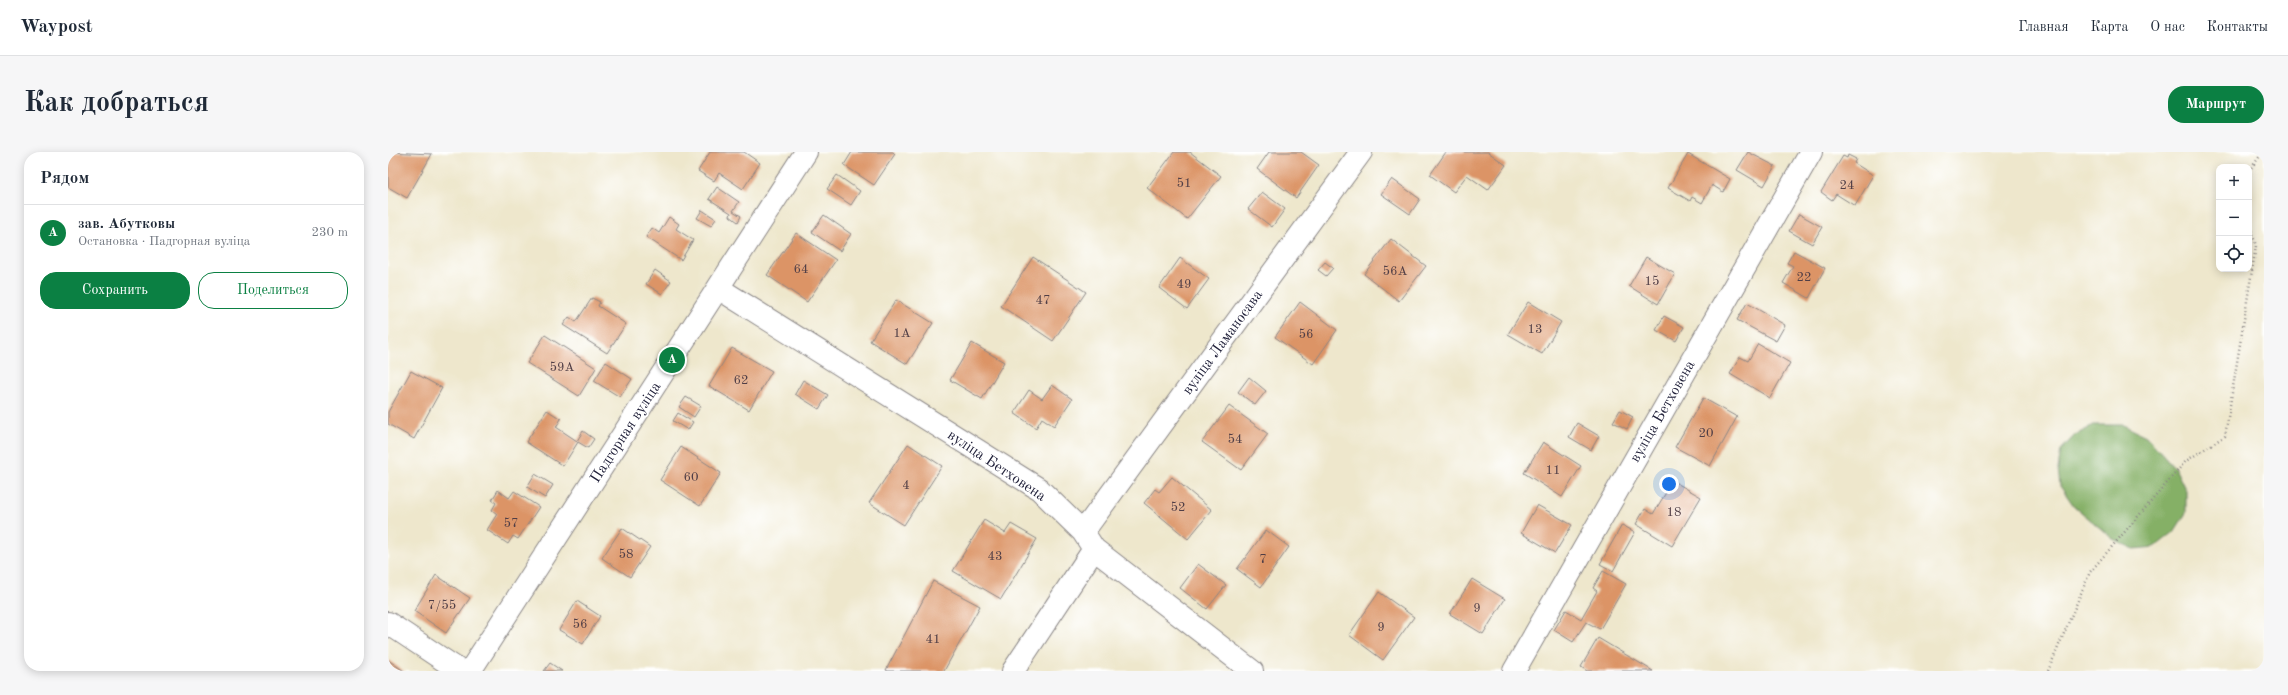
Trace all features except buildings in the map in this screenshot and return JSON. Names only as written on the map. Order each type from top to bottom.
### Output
[{"type":"street","name":"Падгорная вуліца","points":[[470,671],[806,152]]},
{"type":"street","name":"вуліца Ламаносава","points":[[1013,671],[1088,541],[1361,152]]},
{"type":"street","name":"вуліца Бетховена","points":[[1514,671],[1811,152]]},
{"type":"street","name":"вуліца Бетховена","points":[[718,288],[1039,490],[1088,541],[1252,671]]},
{"type":"street","points":[[388,624],[460,671]]},
{"type":"path","points":[[2252,167],[2263,152]]},
{"type":"path","points":[[2048,671],[2090,572],[2186,461],[2225,436],[2256,246],[2252,233]]},
{"type":"green space","points":[[2095,425],[2123,425],[2146,436],[2175,468],[2186,491],[2186,513],[2174,532],[2155,547],[2134,549],[2113,539],[2074,506],[2060,486],[2058,469],[2061,450],[2075,435]]},
{"type":"place","name":"зав. Абутковы","points":[[672,360]]}]
